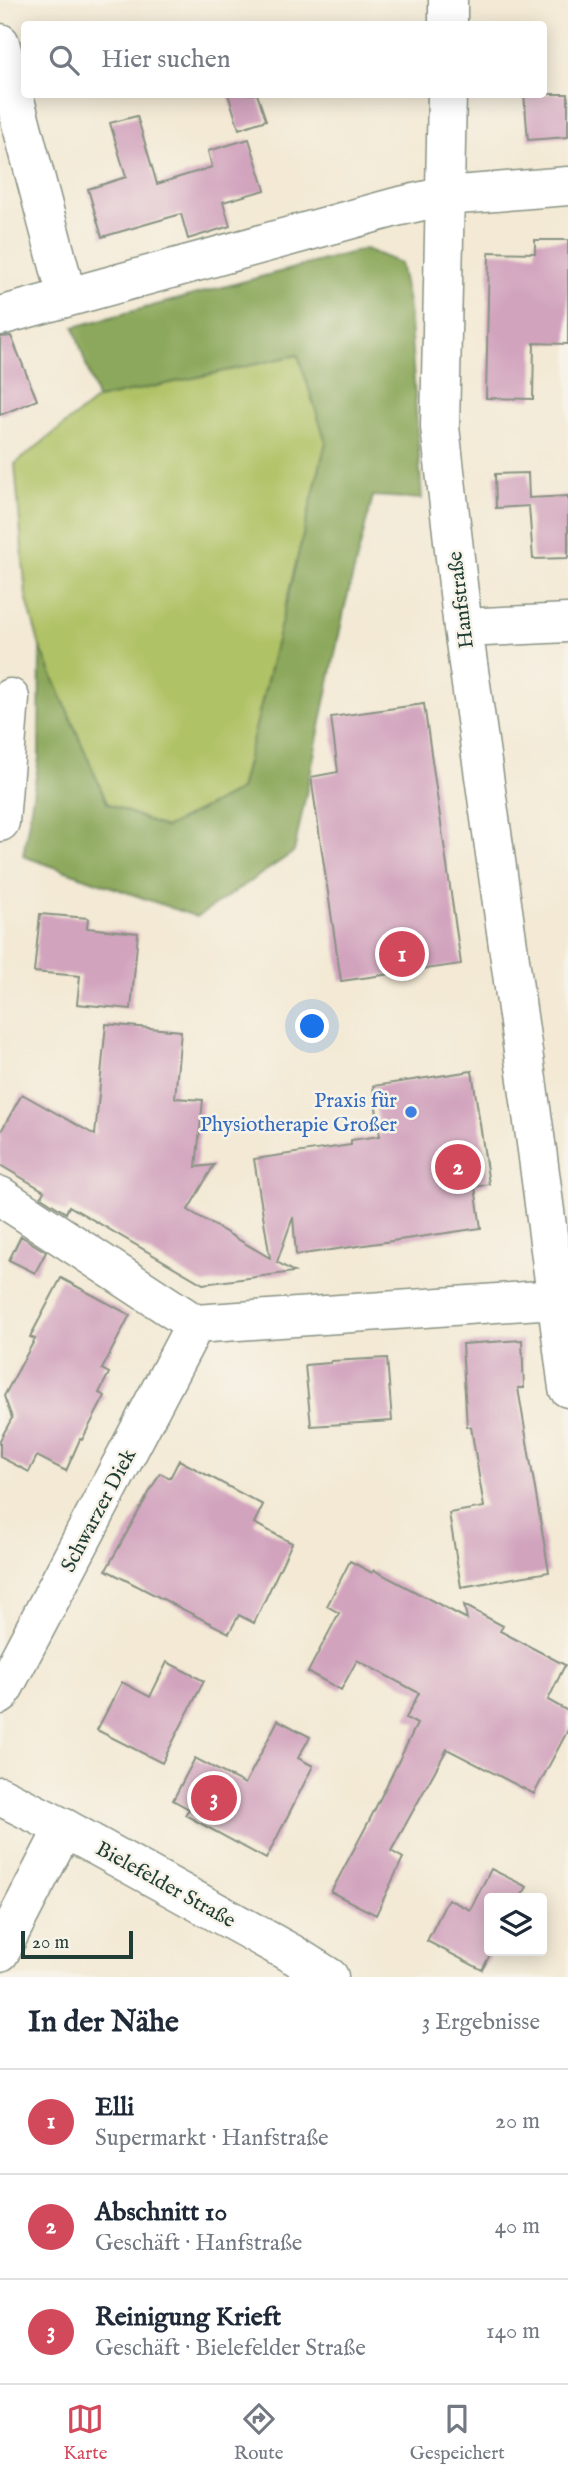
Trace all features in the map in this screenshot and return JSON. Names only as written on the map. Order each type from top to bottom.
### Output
[{"type":"street","points":[[448,0],[448,21]]},
{"type":"street","points":[[0,43],[67,297]]},
{"type":"street","name":"Hanfstraße","points":[[447,98],[440,427],[463,628],[553,1152],[555,1299],[568,1388]]},
{"type":"street","points":[[0,316],[445,196],[568,186]]},
{"type":"street","points":[[463,628],[568,623]]},
{"type":"street","points":[[0,822],[10,698]]},
{"type":"street","points":[[0,1196],[195,1324],[555,1299]]},
{"type":"street","name":"Schwarzer Diek","points":[[0,1695],[195,1324]]},
{"type":"street","name":"Bielefelder Straße","points":[[0,1796],[64,1828],[329,1977]]},
{"type":"street","points":[[0,1952],[64,1828]]},
{"type":"green space","points":[[365,249],[400,263],[409,308],[422,499],[373,496],[345,606],[294,852],[197,917],[23,856],[39,758],[40,647],[107,803],[165,828],[240,790],[326,442],[298,355],[97,399],[74,327]]},
{"type":"green space","points":[[298,355],[326,442],[240,790],[165,828],[107,803],[40,647],[26,596],[15,464],[97,399]]},
{"type":"building","points":[[568,94],[568,137],[528,140],[524,98]]},
{"type":"building","points":[[229,98],[258,98],[266,120],[239,129]]},
{"type":"building","points":[[137,116],[157,184],[212,167],[208,151],[249,139],[265,190],[223,202],[230,226],[188,239],[181,214],[102,237],[88,189],[126,177],[110,123]]},
{"type":"building","points":[[535,240],[568,240],[568,344],[534,343],[533,399],[486,398],[489,252],[535,253]]},
{"type":"building","points":[[11,336],[37,400],[0,415],[0,337]]},
{"type":"building","points":[[528,473],[529,498],[568,496],[568,558],[533,559],[529,506],[496,508],[495,474]]},
{"type":"building","points":[[424,704],[461,964],[341,981],[311,777],[338,772],[331,717]]},
{"type":"building","points":[[40,914],[88,918],[87,928],[138,933],[131,1009],[77,1004],[80,976],[34,972]]},
{"type":"building","points":[[106,1024],[181,1031],[175,1098],[203,1100],[196,1167],[214,1165],[188,1210],[270,1258],[254,1159],[351,1145],[351,1140],[380,1136],[373,1086],[472,1071],[489,1184],[475,1187],[481,1228],[296,1255],[293,1217],[277,1262],[294,1272],[203,1284],[69,1206],[66,1213],[41,1197],[44,1191],[0,1165],[0,1133],[22,1094],[95,1135]]},
{"type":"building","points":[[21,1236],[46,1252],[35,1273],[9,1260]]},
{"type":"building","points":[[61,1278],[130,1315],[102,1369],[109,1373],[99,1393],[105,1396],[82,1440],[80,1439],[66,1471],[37,1456],[29,1472],[0,1457],[0,1440],[12,1418],[4,1396],[35,1339],[30,1337]]},
{"type":"building","points":[[522,1340],[524,1388],[518,1388],[549,1572],[461,1587],[449,1513],[484,1507],[471,1427],[467,1427],[462,1344]]},
{"type":"building","points":[[387,1358],[392,1421],[311,1426],[305,1365]]},
{"type":"building","points":[[179,1460],[263,1505],[254,1523],[292,1543],[254,1623],[239,1615],[229,1633],[106,1570],[160,1473],[170,1478]]},
{"type":"building","points":[[350,1561],[372,1573],[374,1570],[467,1619],[464,1605],[503,1626],[500,1631],[565,1665],[548,1700],[568,1711],[568,1730],[534,1794],[447,1749],[391,1851],[403,1858],[376,1915],[331,1892],[417,1724],[406,1718],[419,1693],[357,1660],[341,1690],[308,1672],[339,1613],[327,1606]]},
{"type":"building","points":[[167,1662],[204,1681],[162,1763],[97,1730],[122,1682],[150,1697]]},
{"type":"building","points":[[278,1720],[310,1737],[298,1758],[313,1766],[266,1859],[185,1815],[189,1809],[173,1800],[195,1758],[245,1784]]},
{"type":"building","points":[[491,1869],[527,1887],[523,1893],[484,1893],[484,1956],[489,1956],[482,1970],[427,1941],[448,1899],[470,1910]]},
{"type":"place","name":"Elli","points":[[402,954]]},
{"type":"place","name":"Praxis für Physiotherapie Großer","points":[[411,1112]]},
{"type":"place","name":"Abschnitt 10","points":[[458,1167]]},
{"type":"place","name":"Reinigung Krieft","points":[[214,1798]]}]
